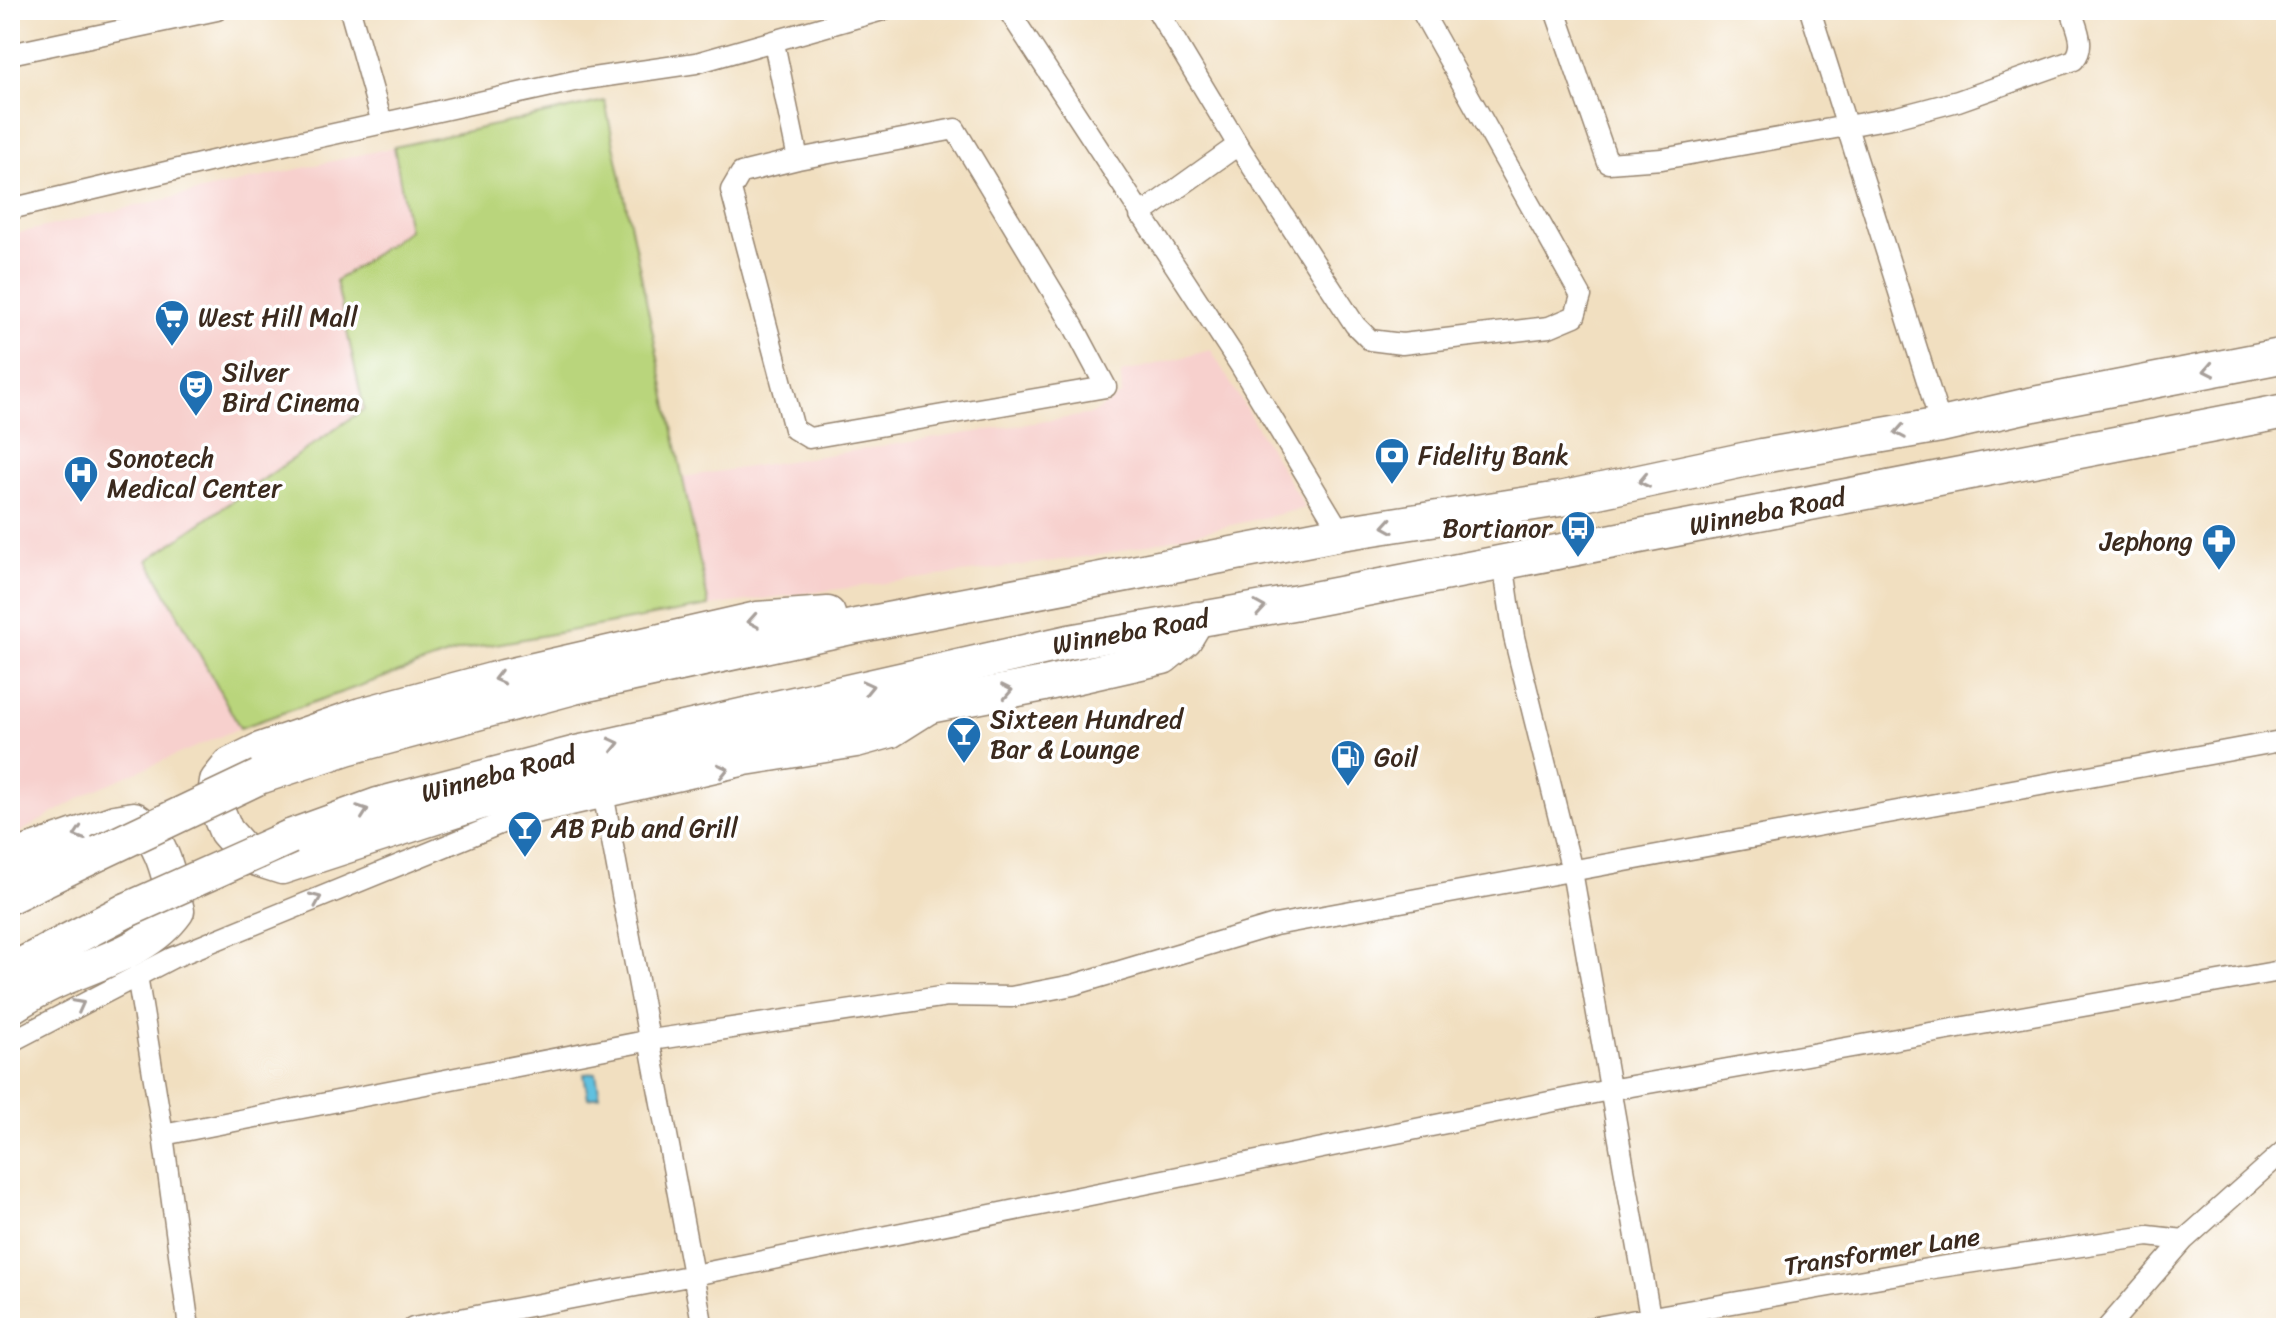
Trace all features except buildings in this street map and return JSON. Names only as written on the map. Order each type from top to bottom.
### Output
[{"type":"highway","name":"Winneba Road","points":[[10,896],[259,777],[346,748],[574,687],[856,626],[1341,533],[1560,499],[1753,458],[1941,425],[2070,396],[2286,355]]},
{"type":"highway","name":"Winneba Road","points":[[10,971],[127,910],[290,837],[378,805],[581,752],[1069,642],[2286,411]]},
{"type":"highway","points":[[970,605],[757,619],[503,677],[361,715],[260,750],[230,765],[217,781],[214,802],[226,831],[248,856],[282,867],[478,803],[600,774],[725,753],[856,720],[1163,657],[1185,639],[1197,619]]},
{"type":"highway","points":[[10,859],[115,822],[134,819],[149,832],[164,862],[177,911],[166,928],[144,943],[53,982],[10,1007]]},
{"type":"street","points":[[350,10],[382,123]]},
{"type":"street","points":[[10,209],[579,80],[696,63],[883,10]]},
{"type":"street","points":[[1008,10],[1240,365],[1341,533]]},
{"type":"street","points":[[1157,10],[1238,145],[1355,325],[1370,340],[1402,344],[1534,329],[1549,327],[1575,316],[1581,296],[1421,10]]},
{"type":"street","points":[[1555,10],[1608,163],[1662,159],[1897,117],[1958,101],[2074,60],[2080,54],[2081,43],[2071,10]]},
{"type":"street","points":[[1810,10],[1941,425]]},
{"type":"street","points":[[10,54],[208,11]]},
{"type":"street","points":[[774,43],[798,159]]},
{"type":"street","points":[[955,129],[1074,327],[1106,387],[809,438],[794,429],[731,190],[741,173],[798,159],[955,129]]},
{"type":"street","points":[[1140,215],[1238,145]]},
{"type":"street","points":[[1503,562],[1514,637],[1572,871],[1651,1322]]},
{"type":"street","points":[[10,1042],[172,958],[514,818],[746,765],[857,747],[893,737],[944,704]]},
{"type":"street","points":[[163,1135],[651,1040],[947,996],[1011,997],[1073,985],[1275,925],[2286,740]]},
{"type":"street","points":[[604,798],[703,1328]]},
{"type":"street","points":[[413,1328],[694,1275],[1609,1090],[2286,970]]},
{"type":"street","points":[[137,975],[163,1135],[189,1328]]},
{"type":"street","points":[[2107,1328],[2184,1240],[2286,1149]]},
{"type":"street","name":"Transformer Lane","points":[[1590,1328],[1651,1322],[1927,1269],[2148,1236],[2184,1240]]},
{"type":"shaded area","points":[[394,147],[410,230],[336,281],[365,409],[148,560],[240,728],[94,790],[10,838],[10,235]]},
{"type":"shaded area","points":[[1211,350],[1305,508],[1107,554],[709,606],[683,477],[1092,414],[1122,394],[1121,373]]},
{"type":"green space","points":[[605,101],[709,606],[462,650],[240,728],[148,560],[364,409],[336,281],[409,230],[394,147]]},
{"type":"water","points":[[596,1073],[600,1096],[588,1098],[584,1074]]},
{"type":"place","name":"West Hill Mall","points":[[172,348]]},
{"type":"place","name":"Silver Bird Cinema","points":[[196,418]]},
{"type":"place","name":"Fidelity Bank","points":[[1392,486]]},
{"type":"place","name":"Sonotech Medical Center","points":[[81,504]]},
{"type":"place","name":"Bortianor","points":[[1578,559]]},
{"type":"place","name":"Jephong","points":[[2219,572]]},
{"type":"place","name":"Sixteen Hundred Bar & Lounge","points":[[964,765]]},
{"type":"place","name":"Goil","points":[[1348,788]]},
{"type":"place","name":"AB Pub and Grill","points":[[525,859]]}]
